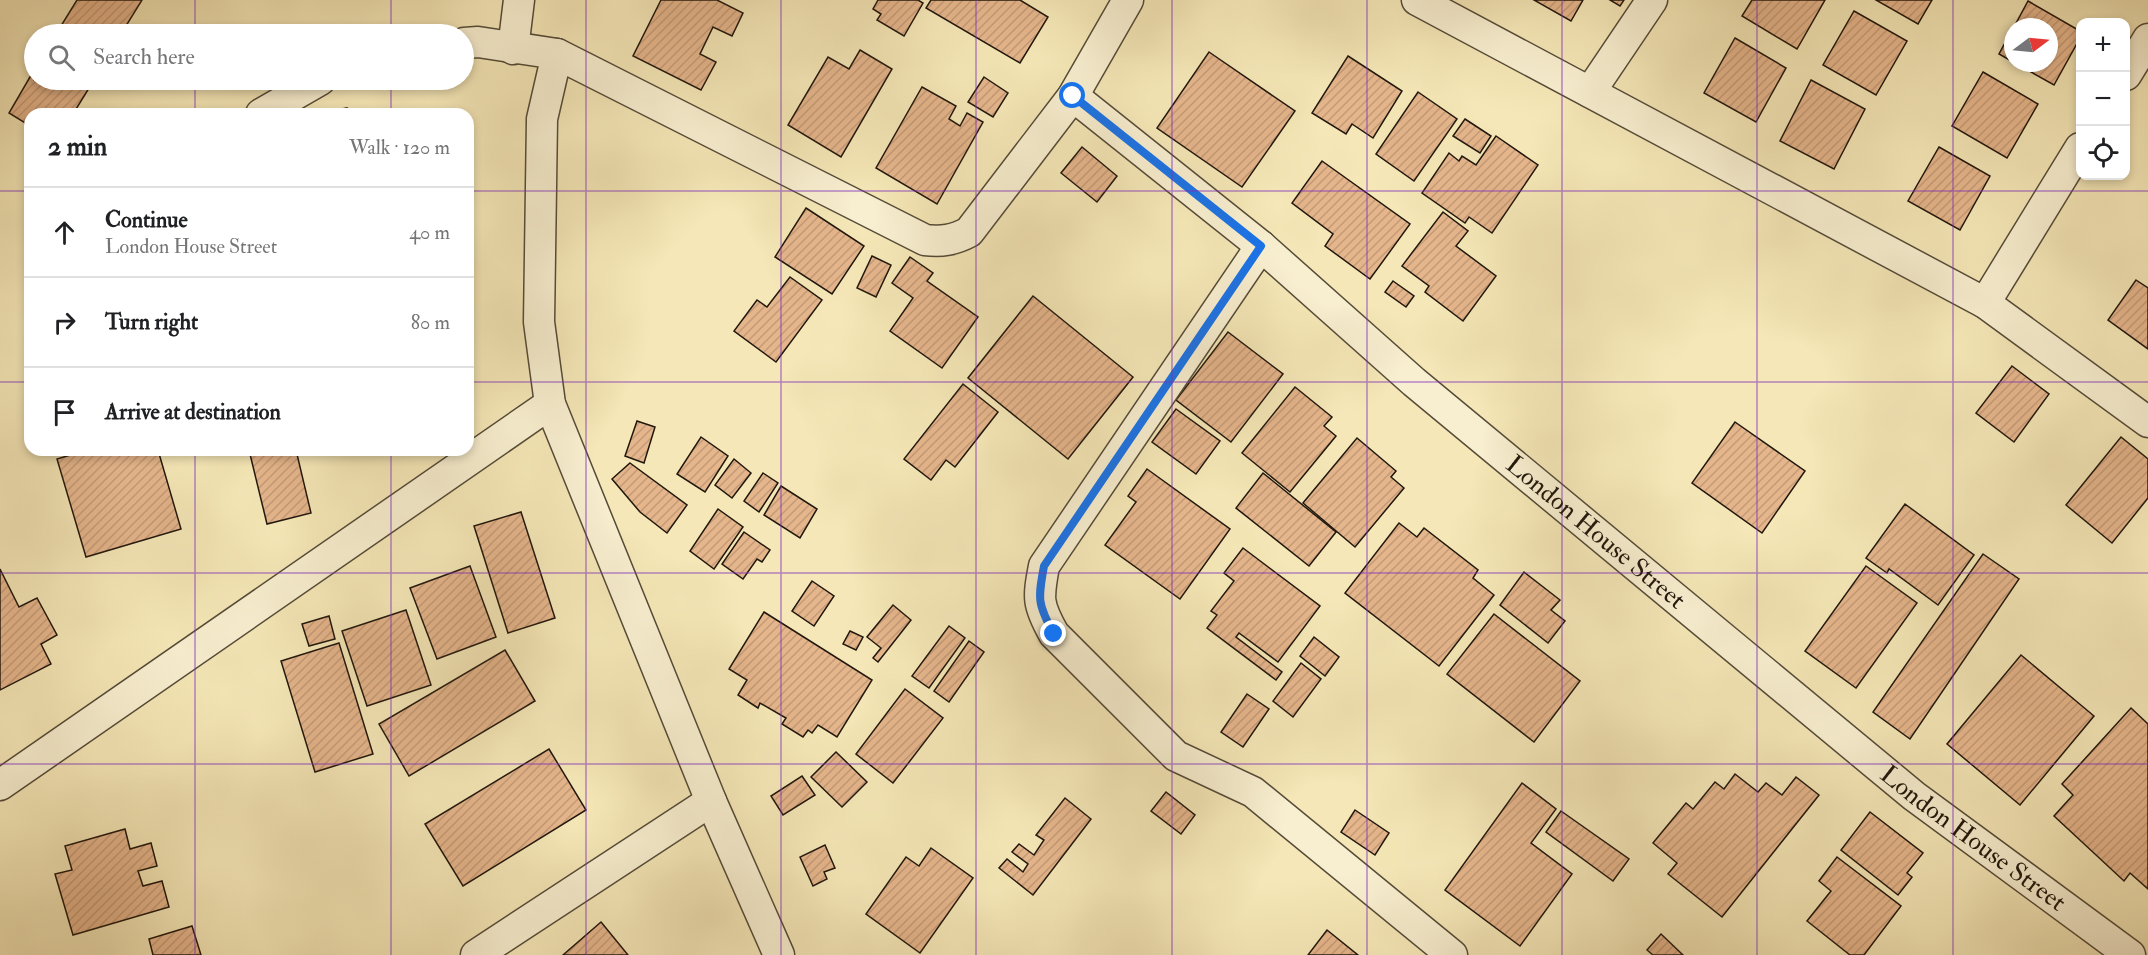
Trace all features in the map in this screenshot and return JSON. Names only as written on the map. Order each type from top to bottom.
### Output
[{"type":"street","points":[[513,49],[519,0]]},
{"type":"street","points":[[474,43],[557,54],[925,240],[940,242],[955,240],[969,232],[1073,96],[1128,0]]},
{"type":"street","points":[[1417,0],[1985,303],[2148,422]]},
{"type":"street","points":[[1590,92],[1652,0]]},
{"type":"street","points":[[2128,72],[2148,39]]},
{"type":"street","points":[[557,54],[542,119],[538,322],[550,404],[711,801],[779,955]]},
{"type":"street","points":[[271,108],[303,90]]},
{"type":"street","name":"London House Street","points":[[1073,96],[1261,246],[1414,382],[1914,796],[2130,955]]},
{"type":"street","points":[[1985,303],[2076,155]]},
{"type":"street","points":[[1261,246],[1044,566],[1039,594],[1043,615],[1054,634],[1176,756],[1253,792],[1452,955]]},
{"type":"street","points":[[0,785],[550,404]]},
{"type":"street","points":[[476,955],[711,801]]},
{"type":"building","points":[[77,0],[142,0],[127,24],[62,24]]},
{"type":"building","points":[[661,0],[717,0],[743,13],[732,36],[713,27],[700,54],[716,62],[701,90],[633,56]]},
{"type":"building","points":[[878,0],[918,0],[923,3],[904,36],[877,20],[881,14],[873,9]]},
{"type":"building","points":[[931,0],[1020,0],[1048,17],[1020,63],[926,8]]},
{"type":"building","points":[[1534,0],[1583,0],[1571,21]]},
{"type":"building","points":[[1610,0],[1624,0],[1620,6]]},
{"type":"building","points":[[1752,0],[1825,0],[1797,49],[1742,16]]},
{"type":"building","points":[[1876,0],[1932,0],[1918,24]]},
{"type":"building","points":[[2028,1],[2057,18],[2019,18]]},
{"type":"building","points":[[1854,11],[1907,41],[1876,95],[1823,65]]},
{"type":"building","points":[[2058,18],[2076,29],[2076,45],[2054,85],[2031,72],[2058,72]]},
{"type":"building","points":[[1735,38],[1786,68],[1756,122],[1704,93]]},
{"type":"building","points":[[2004,45],[2004,57],[1999,54]]},
{"type":"building","points":[[860,50],[892,69],[841,157],[788,125],[828,57],[849,69]]},
{"type":"building","points":[[1209,52],[1295,111],[1242,187],[1157,128]]},
{"type":"building","points":[[1348,56],[1402,91],[1373,138],[1352,124],[1346,134],[1312,113]]},
{"type":"building","points":[[1983,72],[2038,104],[2007,158],[1952,126]]},
{"type":"building","points":[[984,77],[1008,93],[993,117],[968,102]]},
{"type":"building","points":[[1811,80],[1865,109],[1834,169],[1780,141]]},
{"type":"building","points":[[24,87],[24,90],[88,90],[77,108],[24,108],[24,122],[9,113]]},
{"type":"building","points":[[922,87],[956,106],[949,119],[960,126],[967,113],[983,122],[937,204],[876,168]]},
{"type":"building","points":[[1418,92],[1457,119],[1414,181],[1376,154]]},
{"type":"building","points":[[1465,119],[1491,136],[1480,153],[1453,136]]},
{"type":"building","points":[[1496,136],[1538,165],[1492,233],[1469,217],[1465,223],[1422,193],[1449,153],[1459,161],[1462,156],[1476,165]]},
{"type":"building","points":[[1082,147],[1117,176],[1097,202],[1061,173]]},
{"type":"building","points":[[1939,147],[1990,176],[1960,230],[1908,201]]},
{"type":"building","points":[[1322,161],[1410,224],[1370,279],[1325,246],[1333,234],[1292,203]]},
{"type":"building","points":[[806,208],[864,246],[832,294],[775,257]]},
{"type":"building","points":[[1443,212],[1468,231],[1456,246],[1496,276],[1463,321],[1425,292],[1429,286],[1402,266]]},
{"type":"building","points":[[872,256],[891,265],[876,297],[857,288]]},
{"type":"building","points":[[910,257],[933,273],[927,281],[978,317],[942,368],[890,331],[913,298],[892,283]]},
{"type":"building","points":[[790,277],[822,300],[776,362],[734,331],[757,300],[767,307]]},
{"type":"building","points":[[2136,280],[2148,288],[2148,349],[2108,320]]},
{"type":"building","points":[[1393,281],[1414,296],[1406,307],[1385,292]]},
{"type":"building","points":[[1033,296],[1133,377],[1068,459],[968,378]]},
{"type":"building","points":[[1228,332],[1283,374],[1231,442],[1176,400]]},
{"type":"building","points":[[2012,366],[2049,394],[2014,442],[1976,413]]},
{"type":"building","points":[[963,384],[998,412],[955,467],[946,460],[931,480],[904,459]]},
{"type":"building","points":[[1295,387],[1332,417],[1324,426],[1336,436],[1290,492],[1242,453]]},
{"type":"building","points":[[1176,409],[1220,441],[1196,474],[1152,442]]},
{"type":"building","points":[[637,421],[655,427],[644,463],[625,456]]},
{"type":"building","points":[[1735,422],[1805,471],[1762,533],[1692,483]]},
{"type":"building","points":[[701,437],[728,456],[705,492],[677,474]]},
{"type":"building","points":[[2121,437],[2148,459],[2148,498],[2112,543],[2066,505]]},
{"type":"building","points":[[1357,438],[1396,471],[1391,477],[1404,488],[1355,547],[1303,503]]},
{"type":"building","points":[[67,456],[160,456],[181,529],[86,557],[57,459]]},
{"type":"building","points":[[250,456],[297,456],[311,513],[267,524]]},
{"type":"building","points":[[734,459],[751,473],[732,498],[715,485]]},
{"type":"building","points":[[630,463],[687,505],[667,533],[640,512],[612,479]]},
{"type":"building","points":[[1147,469],[1230,529],[1180,599],[1105,545],[1136,502],[1128,496]]},
{"type":"building","points":[[763,473],[778,483],[759,512],[744,501]]},
{"type":"building","points":[[1263,473],[1336,532],[1309,566],[1236,508]]},
{"type":"building","points":[[781,486],[817,509],[800,538],[764,515]]},
{"type":"building","points":[[1905,504],[1974,555],[1938,605],[1889,569],[1887,573],[1866,558]]},
{"type":"building","points":[[718,509],[743,527],[714,569],[690,551]]},
{"type":"building","points":[[521,512],[555,618],[508,633],[474,526]]},
{"type":"building","points":[[1399,523],[1417,537],[1424,528],[1478,570],[1473,578],[1494,595],[1439,666],[1345,593]]},
{"type":"building","points":[[744,532],[770,550],[762,562],[757,559],[743,579],[722,564]]},
{"type":"building","points":[[1243,548],[1320,606],[1278,662],[1239,633],[1236,637],[1282,672],[1276,680],[1207,628],[1217,615],[1211,611],[1234,581],[1224,573]]},
{"type":"building","points":[[1983,554],[2019,579],[1910,739],[1873,712]]},
{"type":"building","points":[[470,566],[496,637],[437,659],[410,588]]},
{"type":"building","points":[[1866,566],[1917,603],[1856,688],[1805,651]]},
{"type":"building","points":[[0,569],[19,607],[37,598],[57,635],[41,644],[51,664],[0,690]]},
{"type":"building","points":[[1524,572],[1560,600],[1551,610],[1565,621],[1548,643],[1500,605]]},
{"type":"building","points":[[812,581],[834,596],[814,626],[792,611]]},
{"type":"building","points":[[893,605],[911,620],[878,662],[873,658],[881,648],[867,637]]},
{"type":"building","points":[[406,610],[431,685],[367,706],[342,631]]},
{"type":"building","points":[[764,612],[872,680],[837,737],[818,725],[812,733],[808,730],[803,737],[782,724],[786,718],[760,703],[758,708],[738,695],[747,680],[729,669]]},
{"type":"building","points":[[1494,614],[1580,681],[1534,742],[1447,674]]},
{"type":"building","points":[[329,616],[335,639],[309,646],[302,624]]},
{"type":"building","points":[[949,626],[965,638],[929,688],[912,676]]},
{"type":"building","points":[[850,631],[863,637],[856,650],[843,644]]},
{"type":"building","points":[[1314,637],[1339,657],[1325,676],[1300,656]]},
{"type":"building","points":[[969,641],[984,652],[949,702],[934,691]]},
{"type":"building","points":[[339,643],[373,754],[315,772],[281,661]]},
{"type":"building","points":[[505,650],[535,701],[409,776],[379,724]]},
{"type":"building","points":[[2021,655],[2094,716],[2020,805],[1947,744]]},
{"type":"building","points":[[1301,663],[1321,679],[1293,717],[1273,701]]},
{"type":"building","points":[[905,689],[943,718],[893,783],[856,754]]},
{"type":"building","points":[[1247,694],[1269,709],[1243,747],[1221,732]]},
{"type":"building","points":[[2131,708],[2148,724],[2148,889],[2130,873],[2124,881],[2054,816],[2073,795],[2062,784]]},
{"type":"building","points":[[549,749],[586,810],[463,886],[425,824]]},
{"type":"building","points":[[836,752],[867,782],[842,807],[811,777]]},
{"type":"building","points":[[1735,774],[1758,792],[1766,783],[1782,795],[1796,777],[1819,795],[1722,917],[1668,874],[1677,863],[1653,843],[1686,803],[1693,809],[1715,782],[1724,789]]},
{"type":"building","points":[[802,776],[815,795],[783,815],[771,796]]},
{"type":"building","points":[[1522,783],[1556,809],[1531,843],[1572,874],[1520,946],[1445,890]]},
{"type":"building","points":[[1166,792],[1195,815],[1181,834],[1151,811]]},
{"type":"building","points":[[1065,798],[1091,819],[1033,895],[999,868],[1007,859],[1023,872],[1028,864],[1012,852],[1019,844],[1034,855],[1044,840],[1036,835]]},
{"type":"building","points":[[1355,810],[1389,833],[1375,855],[1341,832]]},
{"type":"building","points":[[1561,811],[1629,859],[1613,881],[1546,832]]},
{"type":"building","points":[[1870,812],[1923,853],[1907,873],[1912,877],[1898,895],[1841,850]]},
{"type":"building","points":[[125,829],[130,849],[151,843],[157,866],[138,871],[143,886],[162,881],[169,907],[73,935],[55,874],[72,870],[65,846]]},
{"type":"building","points":[[825,845],[835,868],[824,872],[827,879],[813,886],[800,857]]},
{"type":"building","points":[[931,848],[973,878],[920,953],[866,914],[906,857],[919,866]]},
{"type":"building","points":[[1837,857],[1901,906],[1864,955],[1850,955],[1807,921],[1831,891],[1819,881]]},
{"type":"building","points":[[601,922],[628,955],[563,955]]},
{"type":"building","points":[[192,926],[201,955],[153,955],[149,939]]},
{"type":"building","points":[[1327,930],[1358,955],[1308,955]]},
{"type":"building","points":[[1661,934],[1683,955],[1653,955],[1647,950]]},
{"type":"route","points":[[1054,634],[1043,615],[1039,594],[1044,566],[1261,246],[1073,96]]}]
